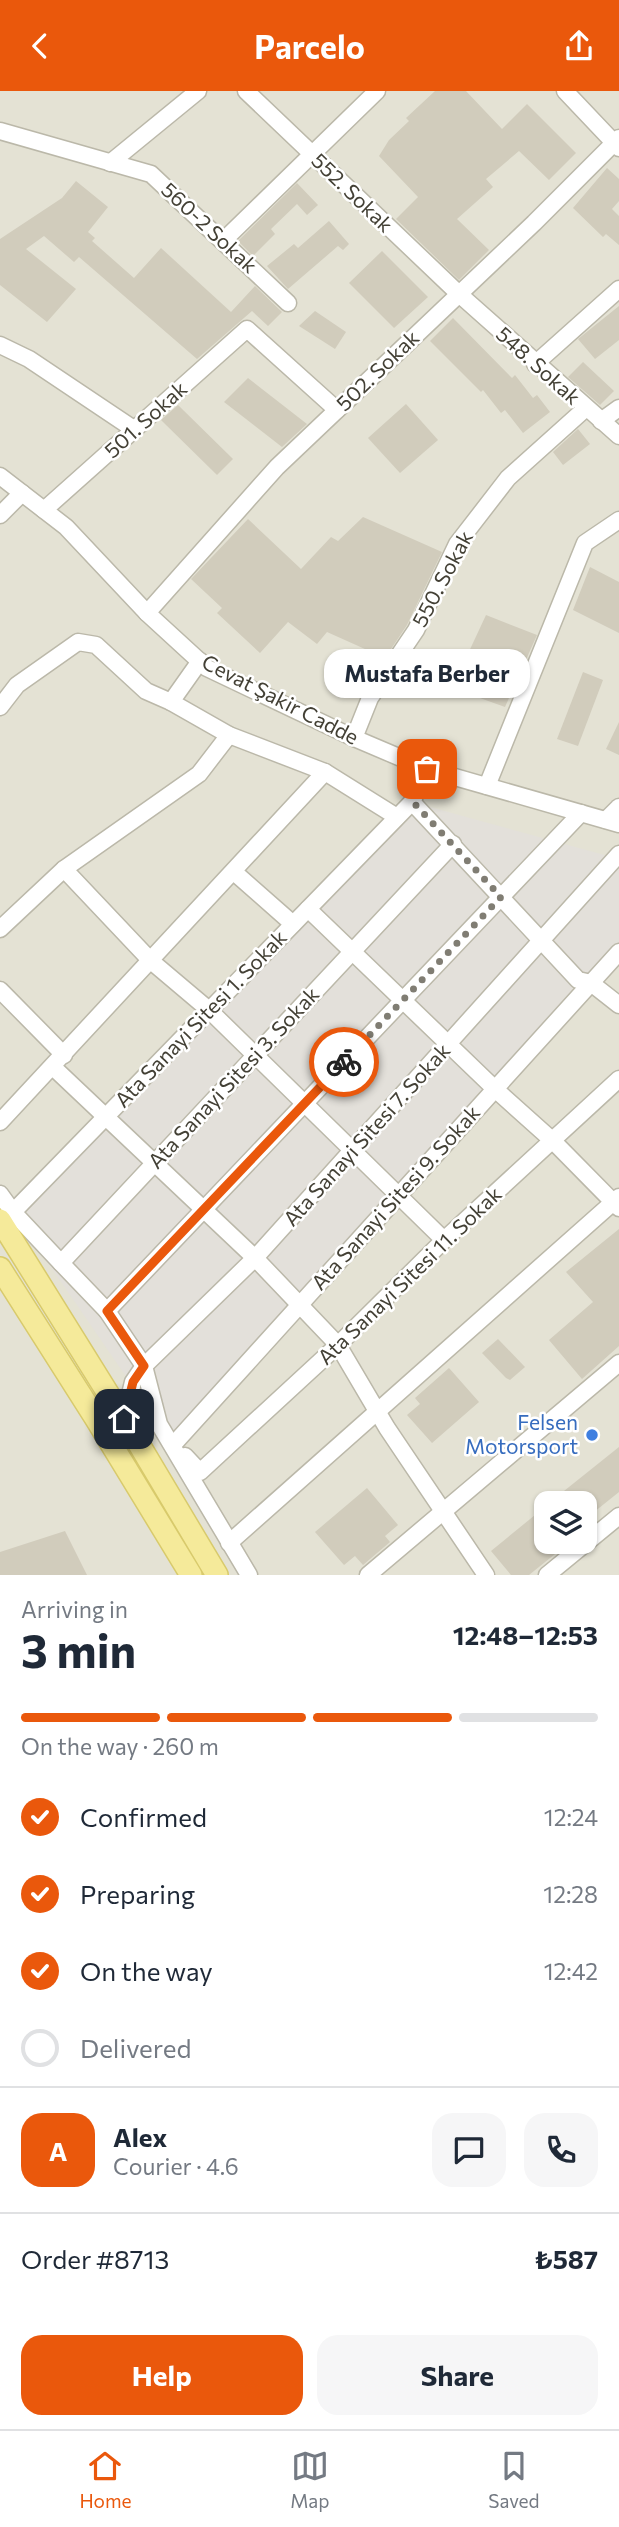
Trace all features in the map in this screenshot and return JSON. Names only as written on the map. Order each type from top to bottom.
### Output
[{"type":"main road","points":[[6,1216],[217,1575]]},
{"type":"main road","points":[[0,1268],[191,1575]]},
{"type":"street","points":[[110,163],[198,91]]},
{"type":"street","name":"552. Sokak","points":[[246,91],[459,294]]},
{"type":"street","points":[[223,241],[377,91]]},
{"type":"street","points":[[565,91],[617,143]]},
{"type":"street","name":"560-2 Sokak","points":[[0,131],[151,174],[288,303]]},
{"type":"street","name":"502. Sokak","points":[[147,613],[277,467],[617,143]]},
{"type":"street","points":[[536,364],[619,289]]},
{"type":"street","name":"548. Sokak","points":[[459,294],[619,436]]},
{"type":"street","name":"501. Sokak","points":[[44,510],[247,329],[337,410]]},
{"type":"street","points":[[0,345],[29,359],[135,430]]},
{"type":"street","name":"550. Sokak","points":[[354,738],[370,698],[416,630],[457,544],[508,478],[586,408]]},
{"type":"street","points":[[601,421],[619,408]]},
{"type":"street","name":"Cevat Şakir Cadde","points":[[0,476],[66,527],[147,613],[207,668],[354,738],[427,769],[612,822]]},
{"type":"street","points":[[0,515],[22,493]]},
{"type":"street","points":[[487,786],[585,543],[619,520]]},
{"type":"street","points":[[0,707],[18,685],[78,642],[96,645],[146,691],[229,735],[325,772],[397,817]]},
{"type":"street","points":[[171,702],[200,661]]},
{"type":"street","points":[[0,929],[64,869],[199,773],[229,735]]},
{"type":"street","name":"Ata Sanayi Sitesi 1. Sokak","points":[[6,1216],[106,1117],[397,817],[412,801],[427,769]]},
{"type":"street","points":[[0,1122],[325,772]]},
{"type":"street","points":[[412,801],[578,980],[591,983],[619,1005]]},
{"type":"street","points":[[612,822],[619,807]]},
{"type":"street","points":[[107,1311],[581,813]]},
{"type":"street","name":"Ata Sanayi Sitesi 3. Sokak","points":[[61,1263],[453,844]]},
{"type":"street","name":"Ata Sanayi Sitesi 7. Sokak","points":[[124,1419],[133,1382],[144,1366],[255,1258],[619,854]]},
{"type":"street","points":[[64,869],[151,961],[209,1010],[444,1240]]},
{"type":"street","points":[[234,872],[293,924]]},
{"type":"street","points":[[229,1543],[617,1202],[308,909]]},
{"type":"street","name":"Ata Sanayi Sitesi 9. Sokak","points":[[173,1445],[619,952]]},
{"type":"street","points":[[0,990],[106,1117],[255,1258],[338,1345],[377,1412],[486,1575]]},
{"type":"street","name":"Ata Sanayi Sitesi 11. Sokak","points":[[173,1445],[200,1472],[338,1345],[444,1240],[619,1079]]},
{"type":"street","points":[[0,1194],[6,1216],[61,1263],[107,1311],[144,1366],[159,1424],[249,1575]]},
{"type":"street","points":[[368,1575],[619,1363]]},
{"type":"street","points":[[547,1575],[619,1515]]},
{"type":"shaded area","points":[[0,91],[619,91],[619,1575],[0,1575]]},
{"type":"shaded area","points":[[412,802],[619,859],[619,953],[173,1445],[13,1212]]},
{"type":"building","points":[[435,91],[466,91],[502,129],[527,104],[576,153],[549,180],[519,151],[486,179],[493,187],[457,219],[489,250],[459,280],[396,219],[418,197],[379,156],[389,140],[409,121],[406,118]]},
{"type":"building","points":[[607,168],[619,179],[619,201],[612,209],[619,216],[619,245],[606,234],[603,237],[573,208]]},
{"type":"building","points":[[76,181],[108,207],[88,232],[95,238],[92,241],[134,278],[161,248],[231,312],[255,286],[282,312],[268,326],[252,311],[197,359],[79,257],[74,262],[44,236],[26,249],[76,289],[47,322],[0,285],[0,239],[62,198]]},
{"type":"building","points":[[297,183],[318,205],[307,215],[297,204],[271,229],[275,234],[253,256],[238,241]]},
{"type":"building","points":[[329,221],[349,244],[343,250],[338,246],[288,289],[267,266],[294,244],[298,248]]},
{"type":"building","points":[[382,251],[428,297],[394,328],[349,283]]},
{"type":"building","points":[[619,306],[619,340],[595,359],[578,339]]},
{"type":"building","points":[[315,311],[346,332],[335,349],[299,326]]},
{"type":"building","points":[[453,318],[512,378],[515,375],[533,398],[537,395],[550,412],[523,433],[505,410],[501,413],[483,390],[481,392],[430,341]]},
{"type":"building","points":[[583,362],[614,391],[600,405],[568,377]]},
{"type":"building","points":[[248,378],[307,424],[282,447],[224,402]]},
{"type":"building","points":[[406,404],[438,440],[400,473],[368,438]]},
{"type":"building","points":[[178,405],[233,459],[217,475],[161,420]]},
{"type":"building","points":[[578,429],[590,444],[563,465],[553,452]]},
{"type":"building","points":[[363,517],[442,552],[407,625],[385,658],[327,632],[317,644],[288,622],[260,653],[217,613],[222,608],[191,579],[248,519],[301,569],[331,537],[338,541]]},
{"type":"building","points":[[590,567],[619,582],[619,633],[573,610]]},
{"type":"building","points":[[486,615],[537,635],[505,707],[452,688]]},
{"type":"building","points":[[583,672],[603,680],[578,746],[557,739]]},
{"type":"building","points":[[619,722],[619,755],[606,749]]},
{"type":"building","points":[[619,1229],[619,1346],[582,1379],[549,1340],[593,1302],[566,1272]]},
{"type":"building","points":[[498,1339],[525,1367],[510,1380],[482,1353]]},
{"type":"building","points":[[449,1368],[479,1402],[432,1443],[407,1415],[420,1404],[415,1398]]},
{"type":"building","points":[[619,1447],[619,1492],[597,1510],[597,1491],[564,1491]]},
{"type":"building","points":[[367,1488],[398,1525],[385,1536],[390,1542],[363,1565],[355,1556],[344,1565],[315,1532]]},
{"type":"building","points":[[534,1516],[534,1554],[555,1554],[529,1575],[511,1575],[491,1551]]},
{"type":"building","points":[[65,1531],[87,1575],[0,1575],[0,1552]]},
{"type":"way so far","points":[[344,1062],[501,897],[412,801],[427,769]]},
{"type":"place","name":"Mustafa Berber","points":[[427,769]]},
{"type":"place","name":"Felsen Motorsport","points":[[592,1435]]},
{"type":"route","points":[[124,1419],[133,1382],[144,1366],[107,1311],[344,1062]]}]
